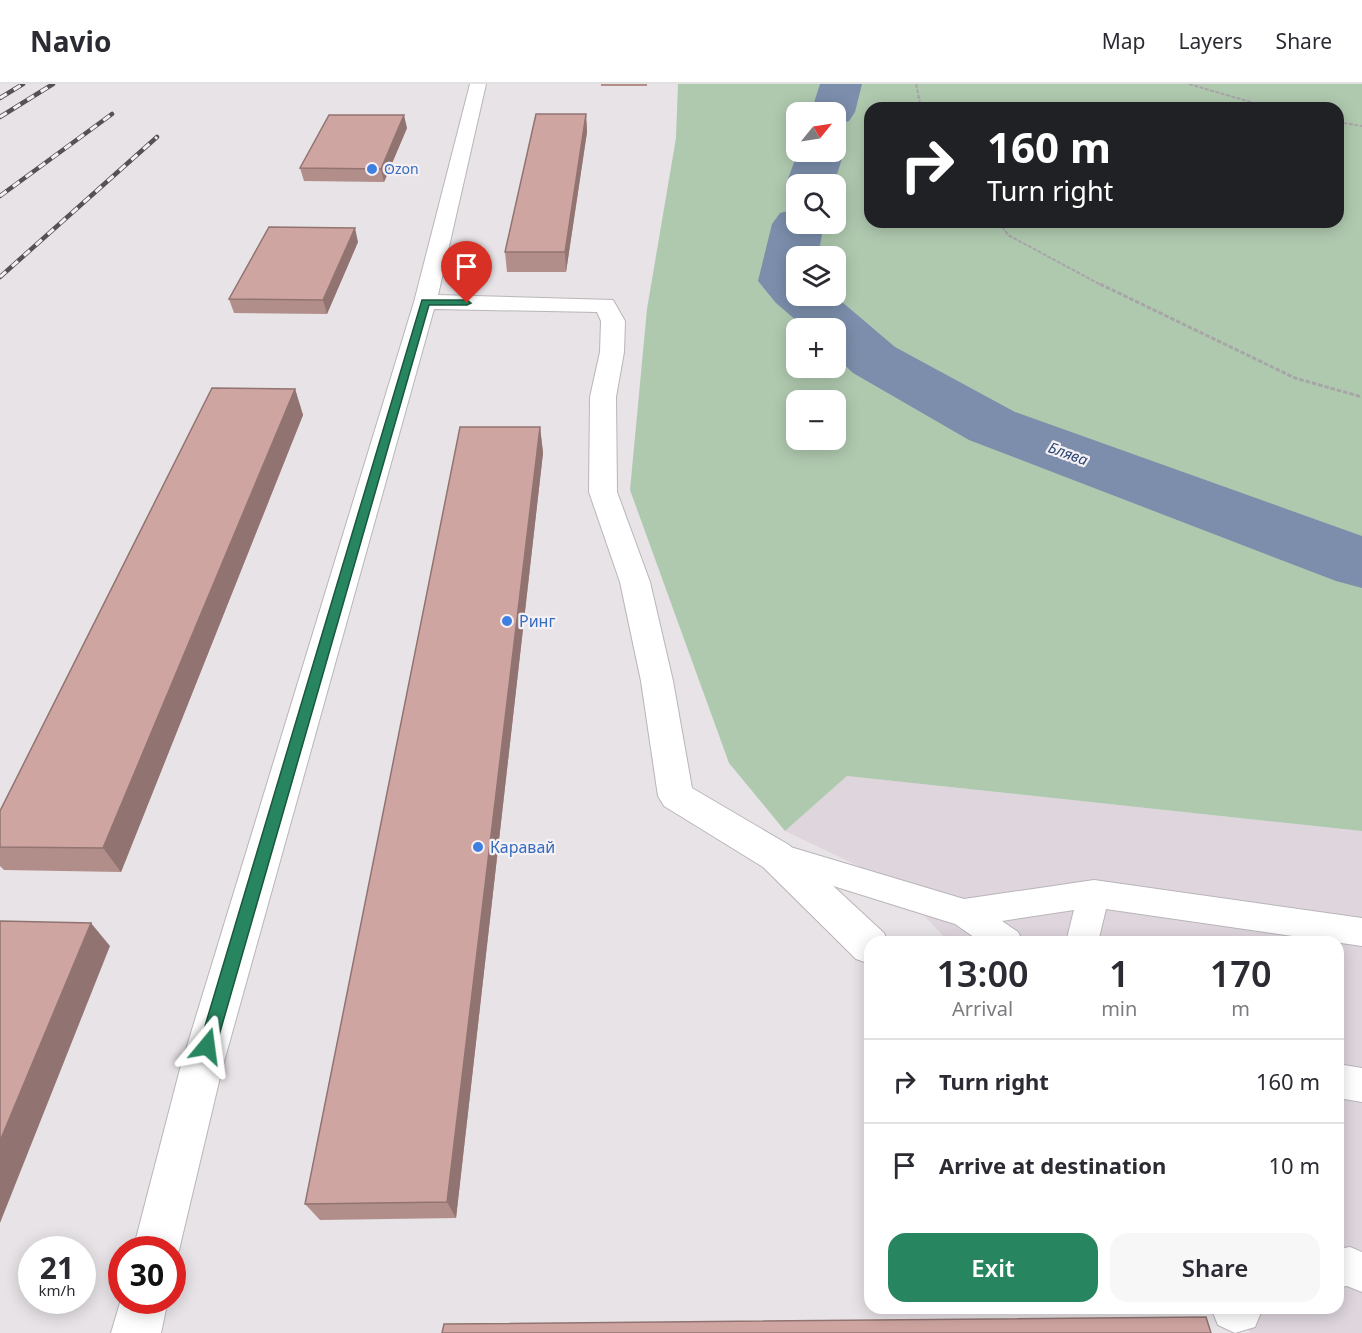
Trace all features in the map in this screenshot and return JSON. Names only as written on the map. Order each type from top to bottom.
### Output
[{"type":"street","points":[[159,1236],[201,1069],[425,302],[478,84]]},
{"type":"street","points":[[425,302],[605,305],[613,321],[612,352],[603,396],[603,492],[635,582],[657,681],[676,796],[776,856],[864,940]]},
{"type":"street","points":[[136,1333],[141,1314]]},
{"type":"lane","points":[[776,856],[964,913],[998,936]]},
{"type":"lane","points":[[964,913],[1094,894],[1362,932]]},
{"type":"lane","points":[[1084,936],[1094,894]]},
{"type":"lane","points":[[1344,1082],[1362,1085]]},
{"type":"lane","points":[[1344,1267],[1350,1266],[1362,1273]]},
{"type":"path","points":[[916,84],[920,102]]},
{"type":"path","points":[[1189,84],[1250,102]]},
{"type":"path","points":[[1344,123],[1362,126]]},
{"type":"path","points":[[1003,228],[1008,235],[1073,271],[1295,378],[1362,397]]},
{"type":"shaded area","points":[[847,776],[1362,831],[1362,1333],[1250,1333],[1240,1314],[1344,1314],[1344,936],[943,936],[894,883],[785,831]]},
{"type":"green space","points":[[678,84],[1362,84],[1362,831],[847,776],[785,831],[729,763],[630,490],[647,309],[676,138]]},
{"type":"building","points":[[536,114],[586,114],[565,252],[505,252]]},
{"type":"building","points":[[329,115],[404,115],[381,169],[300,168]]},
{"type":"building","points":[[269,227],[355,228],[323,300],[229,299]]},
{"type":"building","points":[[212,388],[295,389],[103,848],[0,847],[0,811]]},
{"type":"building","points":[[460,427],[540,427],[447,1202],[305,1204]]},
{"type":"building","points":[[0,921],[91,923],[0,1141]]},
{"type":"building","points":[[1206,1317],[1211,1333],[442,1333],[444,1324]]},
{"type":"waterway","name":"Блява","points":[[836,102],[841,84]]},
{"type":"waterway","name":"Блява","points":[[813,174],[818,162]]},
{"type":"waterway","name":"Блява","points":[[793,246],[796,234]]},
{"type":"waterway","name":"Блява","points":[[813,306],[874,360],[992,426],[1362,563]]},
{"type":"railway","points":[[0,98],[23,84]]},
{"type":"railway","points":[[0,117],[53,84]]},
{"type":"railway","points":[[0,196],[112,114]]},
{"type":"railway","points":[[0,277],[157,137]]},
{"type":"place","name":"Ozon","points":[[372,169]]},
{"type":"place","name":"Ринг","points":[[507,621]]},
{"type":"place","name":"Каравай","points":[[478,847]]},
{"type":"route","points":[[207,1046],[425,302],[467,303]]}]
